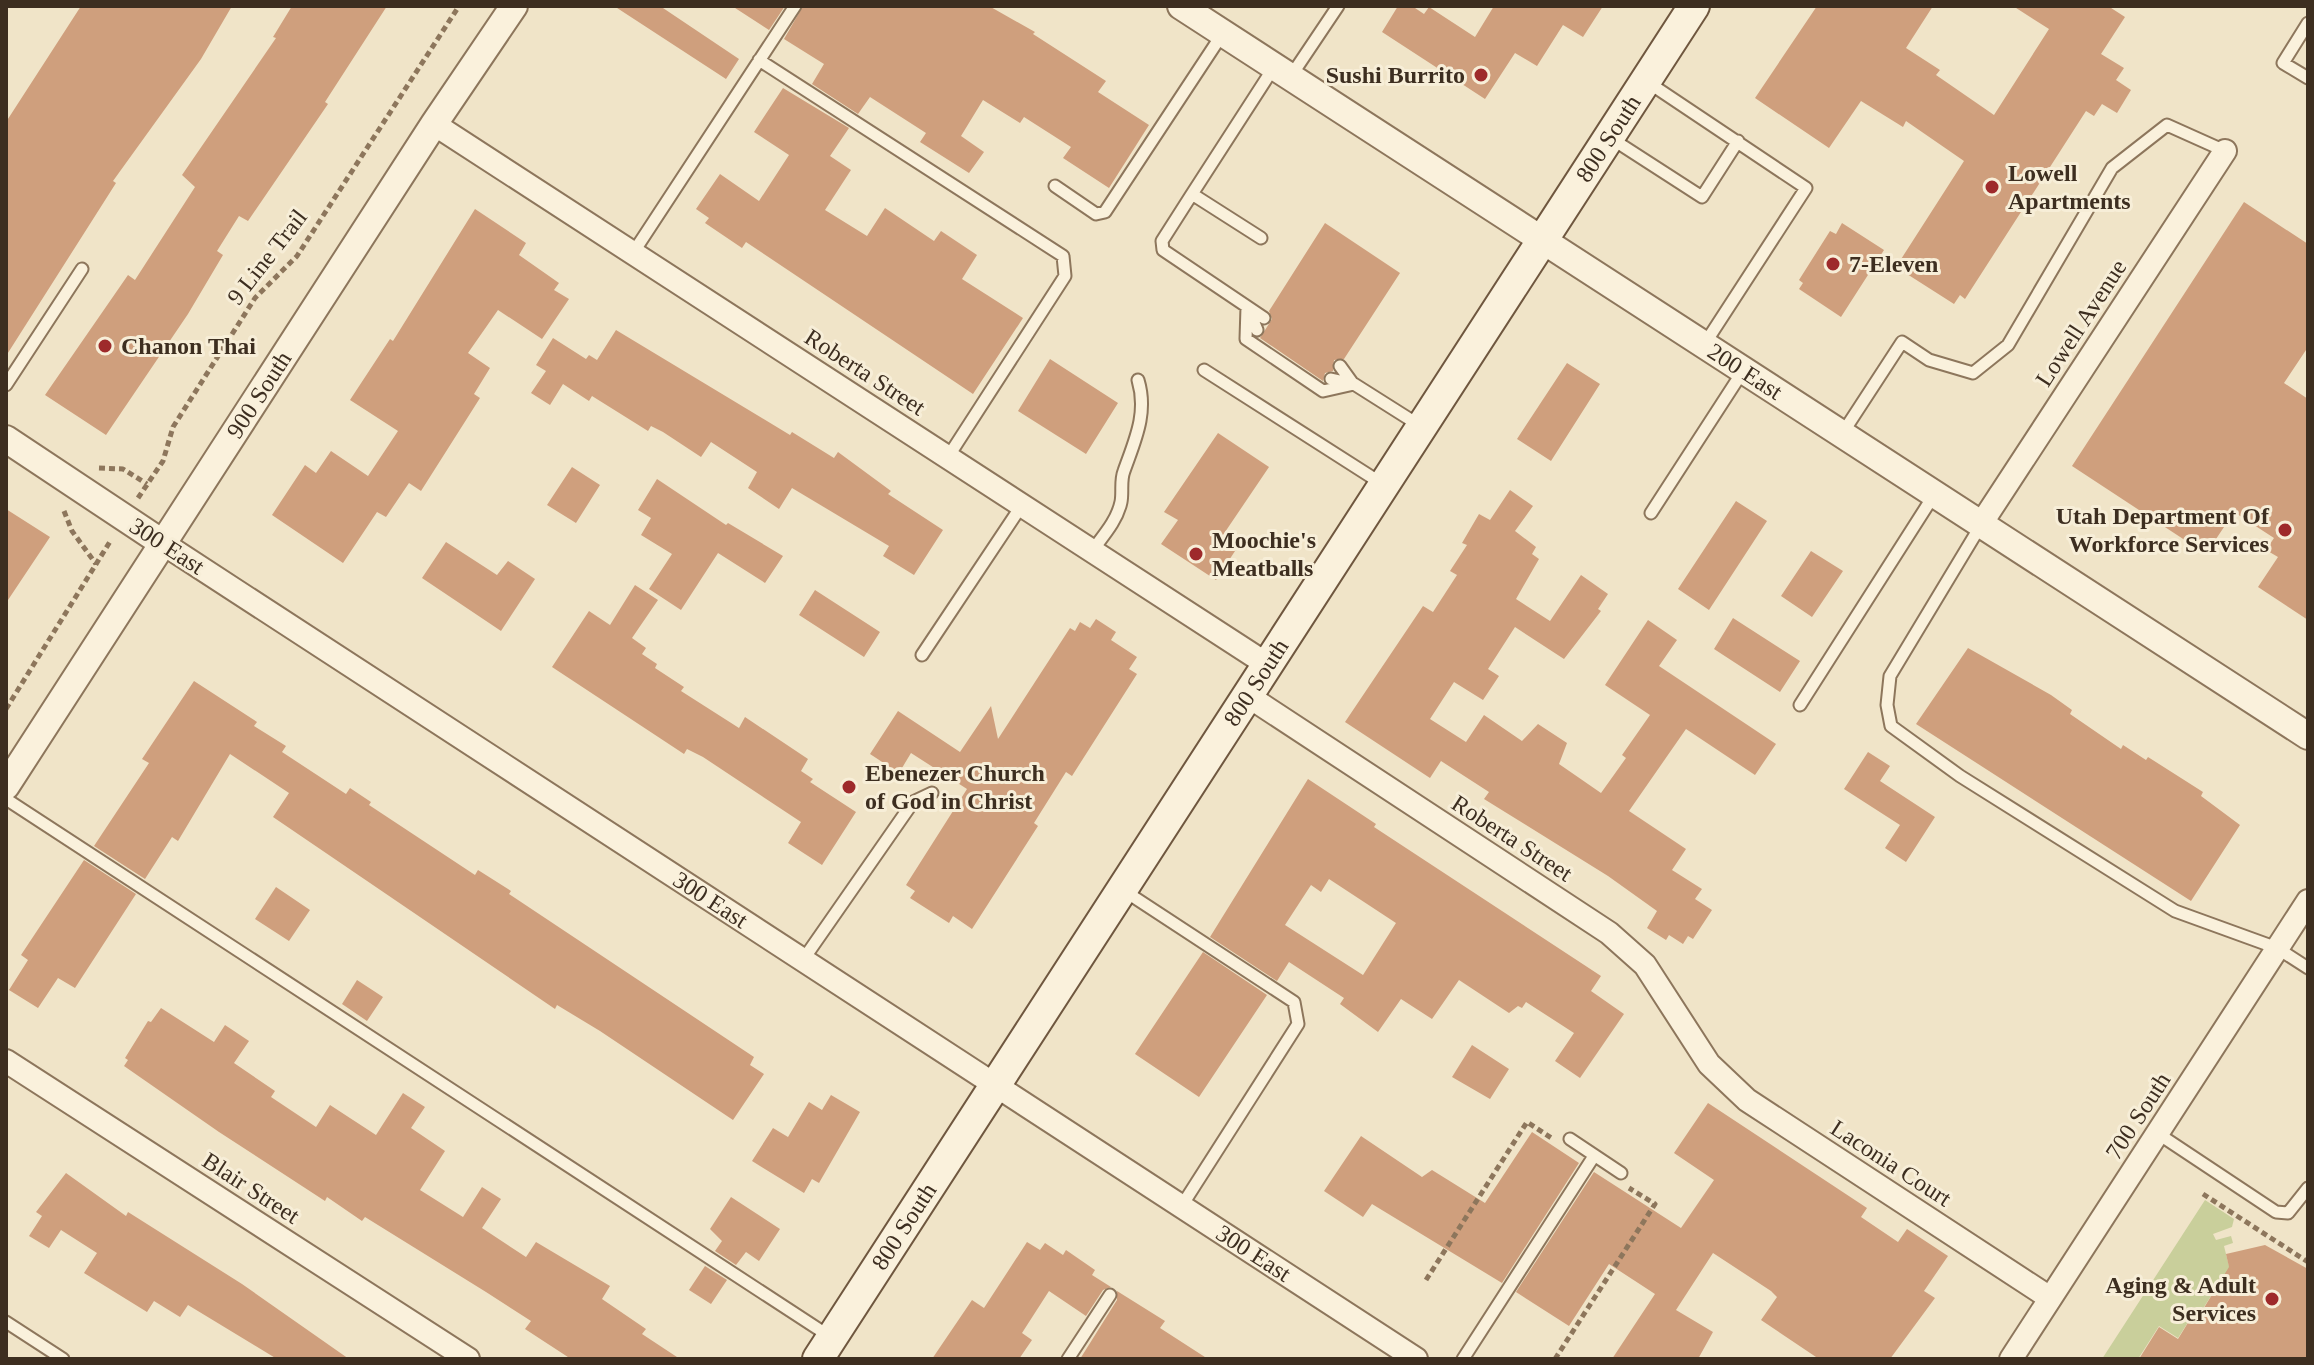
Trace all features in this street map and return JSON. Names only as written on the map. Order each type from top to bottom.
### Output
[{"type":"main road","name":"800 South","points":[[825,1348],[1694,6]]},
{"type":"street","name":"900 South","points":[[6,786],[434,124],[514,6]]},
{"type":"street","name":"200 East","points":[[1181,6],[2308,736]]},
{"type":"street","name":"Roberta Street","points":[[434,124],[1268,665]]},
{"type":"street","name":"Lowell Avenue","points":[[1981,524],[2225,151]]},
{"type":"street","name":"300 East","points":[[6,439],[994,1087],[1416,1359]]},
{"type":"street","name":"Roberta Street","points":[[1248,696],[1629,948],[1645,965],[1709,1064]]},
{"type":"street","name":"700 South","points":[[2011,1359],[2308,901]]},
{"type":"street","name":"Blair Street","points":[[6,1061],[468,1359]]},
{"type":"street","name":"Laconia Court","points":[[1709,1064],[1765,1112],[2050,1298]]},
{"type":"lane","points":[[633,253],[795,6]]},
{"type":"lane","points":[[1264,318],[1163,250],[1162,241],[1192,194],[1282,72],[1338,6]]},
{"type":"lane","points":[[2308,23],[2283,63],[2308,78]]},
{"type":"lane","points":[[1055,186],[1096,214],[1105,212],[1223,33]]},
{"type":"lane","points":[[759,60],[1063,256],[1065,276],[948,457]]},
{"type":"lane","points":[[1645,81],[1806,188],[1704,345]]},
{"type":"lane","points":[[1842,434],[1902,342],[1929,360],[1973,373],[2008,345],[2112,168],[2167,125],[2225,151]]},
{"type":"lane","points":[[1609,137],[1702,197],[1738,141]]},
{"type":"lane","points":[[1192,194],[1261,238]]},
{"type":"lane","points":[[6,385],[82,269]]},
{"type":"lane","points":[[1247,307],[1257,330]]},
{"type":"lane","points":[[1247,307],[1246,339],[1323,391],[1354,384]]},
{"type":"lane","points":[[1340,366],[1354,384],[1422,427]]},
{"type":"lane","points":[[1204,370],[1384,485]]},
{"type":"lane","points":[[1651,513],[1743,371]]},
{"type":"lane","points":[[1331,379],[1354,384]]},
{"type":"lane","points":[[1092,551],[1114,521],[1121,502],[1122,475],[1136,444],[1143,405],[1138,380]]},
{"type":"lane","points":[[1800,705],[1935,494]]},
{"type":"lane","points":[[922,655],[1022,505]]},
{"type":"lane","points":[[1981,524],[1890,676],[1887,705],[1891,726],[1960,776],[2175,911],[2277,948],[2308,968]]},
{"type":"lane","points":[[802,961],[913,802],[932,793]]},
{"type":"lane","points":[[6,799],[825,1348]]},
{"type":"lane","points":[[1122,890],[1294,1002],[1298,1024],[1181,1207]]},
{"type":"lane","points":[[2157,1133],[2276,1212],[2288,1213],[2308,1188]]},
{"type":"lane","points":[[1570,1139],[1621,1173]]},
{"type":"lane","points":[[1463,1359],[1594,1156]]},
{"type":"lane","points":[[1068,1359],[1110,1295]]},
{"type":"lane","points":[[6,1322],[63,1359]]},
{"type":"path","name":"9 Line Trail","points":[[140,495],[163,461],[173,427],[255,298],[297,256],[459,6]]},
{"type":"path","points":[[123,469],[147,484]]},
{"type":"path","points":[[72,531],[96,564]]},
{"type":"path","points":[[6,709],[108,545]]},
{"type":"path","points":[[1426,1280],[1527,1122],[1556,1141],[1570,1139]]},
{"type":"path","points":[[1555,1359],[1655,1204],[1626,1186],[1621,1173]]},
{"type":"path","points":[[2203,1194],[2308,1262]]},
{"type":"green space","points":[[2205,1200],[2234,1219],[2232,1227],[2213,1234],[2216,1240],[2231,1236],[2233,1243],[2224,1246],[2231,1274],[2220,1282],[2202,1310],[2197,1308],[2178,1338],[2159,1326],[2138,1359],[2102,1359]]},
{"type":"building","points":[[81,6],[232,6],[201,59],[113,181],[116,183],[6,356],[6,122]]},
{"type":"building","points":[[292,6],[387,6],[325,102],[328,104],[248,221],[239,216],[217,251],[223,255],[188,314],[106,435],[45,395],[128,275],[135,280],[195,187],[182,175],[276,38],[273,37]]},
{"type":"building","points":[[614,6],[660,6],[739,59],[726,79]]},
{"type":"building","points":[[732,6],[785,6],[769,30]]},
{"type":"building","points":[[803,6],[989,6],[1035,32],[1033,34],[1106,81],[1098,92],[1149,125],[1109,188],[1063,158],[1071,147],[1024,117],[1020,123],[983,100],[961,136],[984,152],[969,173],[920,142],[926,133],[870,97],[858,114],[812,84],[824,64],[784,39]]},
{"type":"building","points":[[1398,6],[1412,6],[1424,14],[1429,7],[1475,37],[1494,6],[1603,6],[1583,37],[1563,25],[1537,66],[1515,53],[1485,99],[1382,32]]},
{"type":"building","points":[[1817,6],[1933,6],[1906,48],[1940,70],[1936,75],[1994,115],[2049,29],[2013,6],[2108,6],[2125,17],[2101,54],[2124,68],[2116,80],[2131,90],[2117,113],[2102,104],[2094,116],[2086,111],[1965,299],[1960,295],[1954,304],[1896,267],[1964,161],[1906,121],[1903,127],[1861,101],[1829,148],[1755,98]]},
{"type":"building","points":[[783,88],[849,128],[830,156],[851,170],[825,210],[867,236],[885,208],[934,241],[941,231],[977,255],[962,279],[1023,318],[973,394],[746,242],[742,248],[705,223],[709,218],[696,209],[720,174],[759,201],[789,155],[754,132]]},
{"type":"building","points":[[2244,202],[2308,244],[2308,347],[2284,383],[2308,399],[2308,620],[2258,587],[2278,557],[2266,550],[2274,538],[2234,512],[2206,554],[2072,466]]},
{"type":"building","points":[[475,209],[526,243],[519,255],[559,283],[554,290],[569,299],[542,339],[498,310],[468,353],[490,368],[474,394],[480,398],[421,491],[409,483],[386,517],[377,512],[343,563],[272,515],[305,465],[316,473],[331,451],[368,476],[398,431],[350,400],[390,339],[393,341]]},
{"type":"building","points":[[1325,223],[1400,273],[1344,359],[1334,360],[1333,371],[1325,373],[1323,381],[1260,338],[1272,319],[1269,311]]},
{"type":"building","points":[[1842,223],[1884,250],[1841,317],[1799,289],[1803,283],[1799,280],[1830,231],[1836,234]]},
{"type":"building","points":[[616,330],[790,435],[792,432],[834,458],[838,452],[891,491],[888,494],[943,530],[914,575],[883,556],[889,546],[792,488],[779,509],[748,488],[757,472],[711,442],[701,457],[663,432],[651,426],[648,431],[592,396],[589,401],[563,384],[550,405],[531,393],[546,371],[536,365],[553,338],[586,359],[589,355],[597,360]]},
{"type":"building","points":[[1050,359],[1118,403],[1086,454],[1018,411]]},
{"type":"building","points":[[1567,363],[1600,384],[1551,461],[1517,439]]},
{"type":"building","points":[[1218,433],[1269,467],[1221,538],[1237,548],[1216,580],[1161,544],[1178,520],[1164,512]]},
{"type":"building","points":[[572,467],[600,485],[576,523],[547,505]]},
{"type":"building","points":[[657,479],[726,525],[728,523],[783,556],[765,583],[718,553],[681,610],[649,589],[672,554],[641,535],[651,518],[638,510]]},
{"type":"building","points":[[1510,490],[1533,506],[1515,531],[1536,547],[1532,554],[1539,559],[1516,599],[1550,621],[1581,575],[1608,594],[1598,609],[1601,611],[1564,659],[1515,627],[1488,669],[1499,676],[1483,700],[1454,682],[1430,719],[1466,742],[1484,715],[1522,741],[1538,724],[1567,743],[1559,764],[1601,793],[1626,758],[1622,755],[1650,715],[1605,685],[1648,620],[1677,640],[1659,666],[1776,744],[1755,775],[1686,729],[1629,811],[1686,849],[1672,870],[1702,889],[1695,899],[1712,910],[1693,939],[1688,936],[1683,944],[1669,935],[1666,940],[1647,928],[1657,911],[1608,876],[1484,799],[1489,792],[1441,761],[1430,778],[1345,722],[1423,606],[1433,612],[1457,575],[1450,571],[1467,545],[1462,543],[1479,514],[1490,520]]},
{"type":"building","points":[[1736,501],[1767,521],[1709,610],[1678,589]]},
{"type":"building","points":[[6,509],[50,537],[6,603]]},
{"type":"building","points":[[446,542],[497,575],[508,561],[535,579],[501,631],[422,578]]},
{"type":"building","points":[[1811,551],[1843,571],[1812,617],[1781,596]]},
{"type":"building","points":[[635,585],[658,600],[632,638],[646,648],[642,654],[657,664],[655,668],[684,687],[681,691],[739,728],[745,717],[808,759],[801,771],[813,779],[810,782],[856,812],[822,865],[788,843],[801,822],[703,757],[687,749],[684,754],[552,667],[589,611],[610,625]]},
{"type":"building","points":[[815,590],[880,632],[864,657],[799,615]]},
{"type":"building","points":[[1733,618],[1800,661],[1780,692],[1714,649]]},
{"type":"building","points":[[1096,619],[1116,632],[1111,640],[1137,657],[1129,669],[1137,674],[1072,776],[1066,772],[1034,823],[1038,826],[972,929],[953,916],[949,923],[910,898],[915,891],[906,885],[967,789],[911,753],[899,773],[870,754],[898,711],[960,752],[991,706],[998,739],[1070,628],[1075,631],[1080,622],[1090,628]]},
{"type":"building","points":[[1968,648],[2051,695],[2072,710],[2070,714],[2121,749],[2123,745],[2146,760],[2148,757],[2203,792],[2201,796],[2240,825],[2191,901],[1916,724]]},
{"type":"building","points":[[194,681],[257,722],[254,726],[286,746],[282,752],[346,794],[350,788],[371,802],[369,805],[475,875],[478,870],[511,891],[509,894],[754,1057],[750,1065],[764,1074],[733,1120],[600,1031],[557,1005],[555,1009],[273,817],[289,793],[230,754],[178,841],[172,837],[145,879],[94,846],[149,763],[142,759]]},
{"type":"building","points":[[1868,752],[1890,766],[1880,781],[1935,817],[1906,862],[1885,848],[1900,825],[1844,789]]},
{"type":"building","points":[[1308,779],[1376,824],[1374,827],[1601,976],[1591,991],[1624,1014],[1580,1078],[1555,1061],[1574,1033],[1526,1002],[1522,1008],[1518,1006],[1509,1013],[1459,980],[1432,1019],[1401,999],[1378,1032],[1340,1004],[1344,998],[1289,962],[1277,981],[1210,937]],"holes":[[[1329,879],[1396,923],[1363,975],[1285,925],[1311,885],[1321,892]]]},
{"type":"building","points":[[84,860],[136,894],[75,988],[58,978],[38,1008],[9,990],[28,960],[21,955]]},
{"type":"building","points":[[276,887],[310,910],[289,941],[255,919]]},
{"type":"building","points":[[1203,952],[1267,995],[1199,1097],[1135,1054]]},
{"type":"building","points":[[357,980],[383,997],[367,1021],[342,1004]]},
{"type":"building","points":[[161,1008],[214,1042],[225,1025],[249,1041],[234,1063],[275,1091],[271,1097],[316,1127],[330,1105],[376,1135],[403,1093],[425,1107],[411,1128],[445,1151],[420,1190],[463,1217],[482,1187],[501,1199],[482,1228],[526,1257],[536,1242],[610,1286],[602,1299],[646,1329],[642,1334],[680,1359],[571,1359],[525,1329],[531,1321],[365,1217],[362,1221],[327,1197],[325,1201],[219,1132],[124,1066],[128,1060],[125,1058],[148,1021],[151,1022]]},
{"type":"building","points":[[1472,1045],[1509,1069],[1490,1099],[1452,1077]]},
{"type":"building","points":[[831,1095],[860,1112],[819,1183],[812,1179],[804,1193],[752,1161],[773,1128],[788,1137],[809,1102],[822,1110]]},
{"type":"building","points":[[1708,1103],[1867,1208],[1861,1217],[1898,1242],[1907,1229],[1948,1256],[1924,1291],[1935,1298],[1890,1359],[1819,1359],[1761,1320],[1777,1297],[1771,1291],[1713,1253],[1676,1310],[1713,1332],[1698,1359],[1612,1359],[1655,1294],[1609,1264],[1569,1326],[1516,1292],[1594,1172],[1681,1228],[1714,1180],[1674,1153]]},
{"type":"building","points":[[1532,1132],[1579,1163],[1502,1283],[1372,1204],[1363,1217],[1324,1191],[1361,1136],[1422,1177],[1432,1170],[1485,1203]]},
{"type":"building","points":[[66,1173],[126,1216],[128,1212],[242,1284],[349,1359],[277,1359],[188,1305],[180,1317],[154,1301],[147,1312],[84,1273],[97,1253],[61,1230],[49,1248],[29,1236],[42,1216],[36,1212]]},
{"type":"building","points":[[731,1197],[780,1229],[759,1261],[746,1252],[736,1265],[715,1251],[722,1241],[710,1229]]},
{"type":"building","points":[[1027,1242],[1040,1250],[1045,1243],[1063,1255],[1066,1250],[1095,1270],[1092,1275],[1111,1287],[1103,1290],[1086,1316],[1049,1291],[1022,1333],[1032,1340],[1019,1359],[932,1359],[972,1300],[984,1308]]},
{"type":"building","points":[[2265,1245],[2308,1269],[2308,1359],[2139,1359],[2159,1327],[2178,1339],[2197,1308],[2202,1311],[2229,1267],[2226,1254]]},
{"type":"building","points":[[705,1266],[727,1280],[711,1304],[689,1290]]},
{"type":"building","points":[[1117,1291],[1165,1321],[1160,1328],[1208,1359],[1080,1359],[1117,1300]]},
{"type":"place","name":"Sushi Burrito","points":[[1481,75]]},
{"type":"place","name":"Lowell Apartments","points":[[1992,187]]},
{"type":"place","name":"7-Eleven","points":[[1833,264]]},
{"type":"place","name":"Chanon Thai","points":[[105,346]]},
{"type":"place","name":"Utah Department Of Workforce Services","points":[[2285,530]]},
{"type":"place","name":"Moochie's Meatballs","points":[[1196,554]]},
{"type":"place","name":"Ebenezer Church of God in Christ","points":[[849,787]]},
{"type":"place","name":"Aging & Adult Services","points":[[2272,1299]]}]
